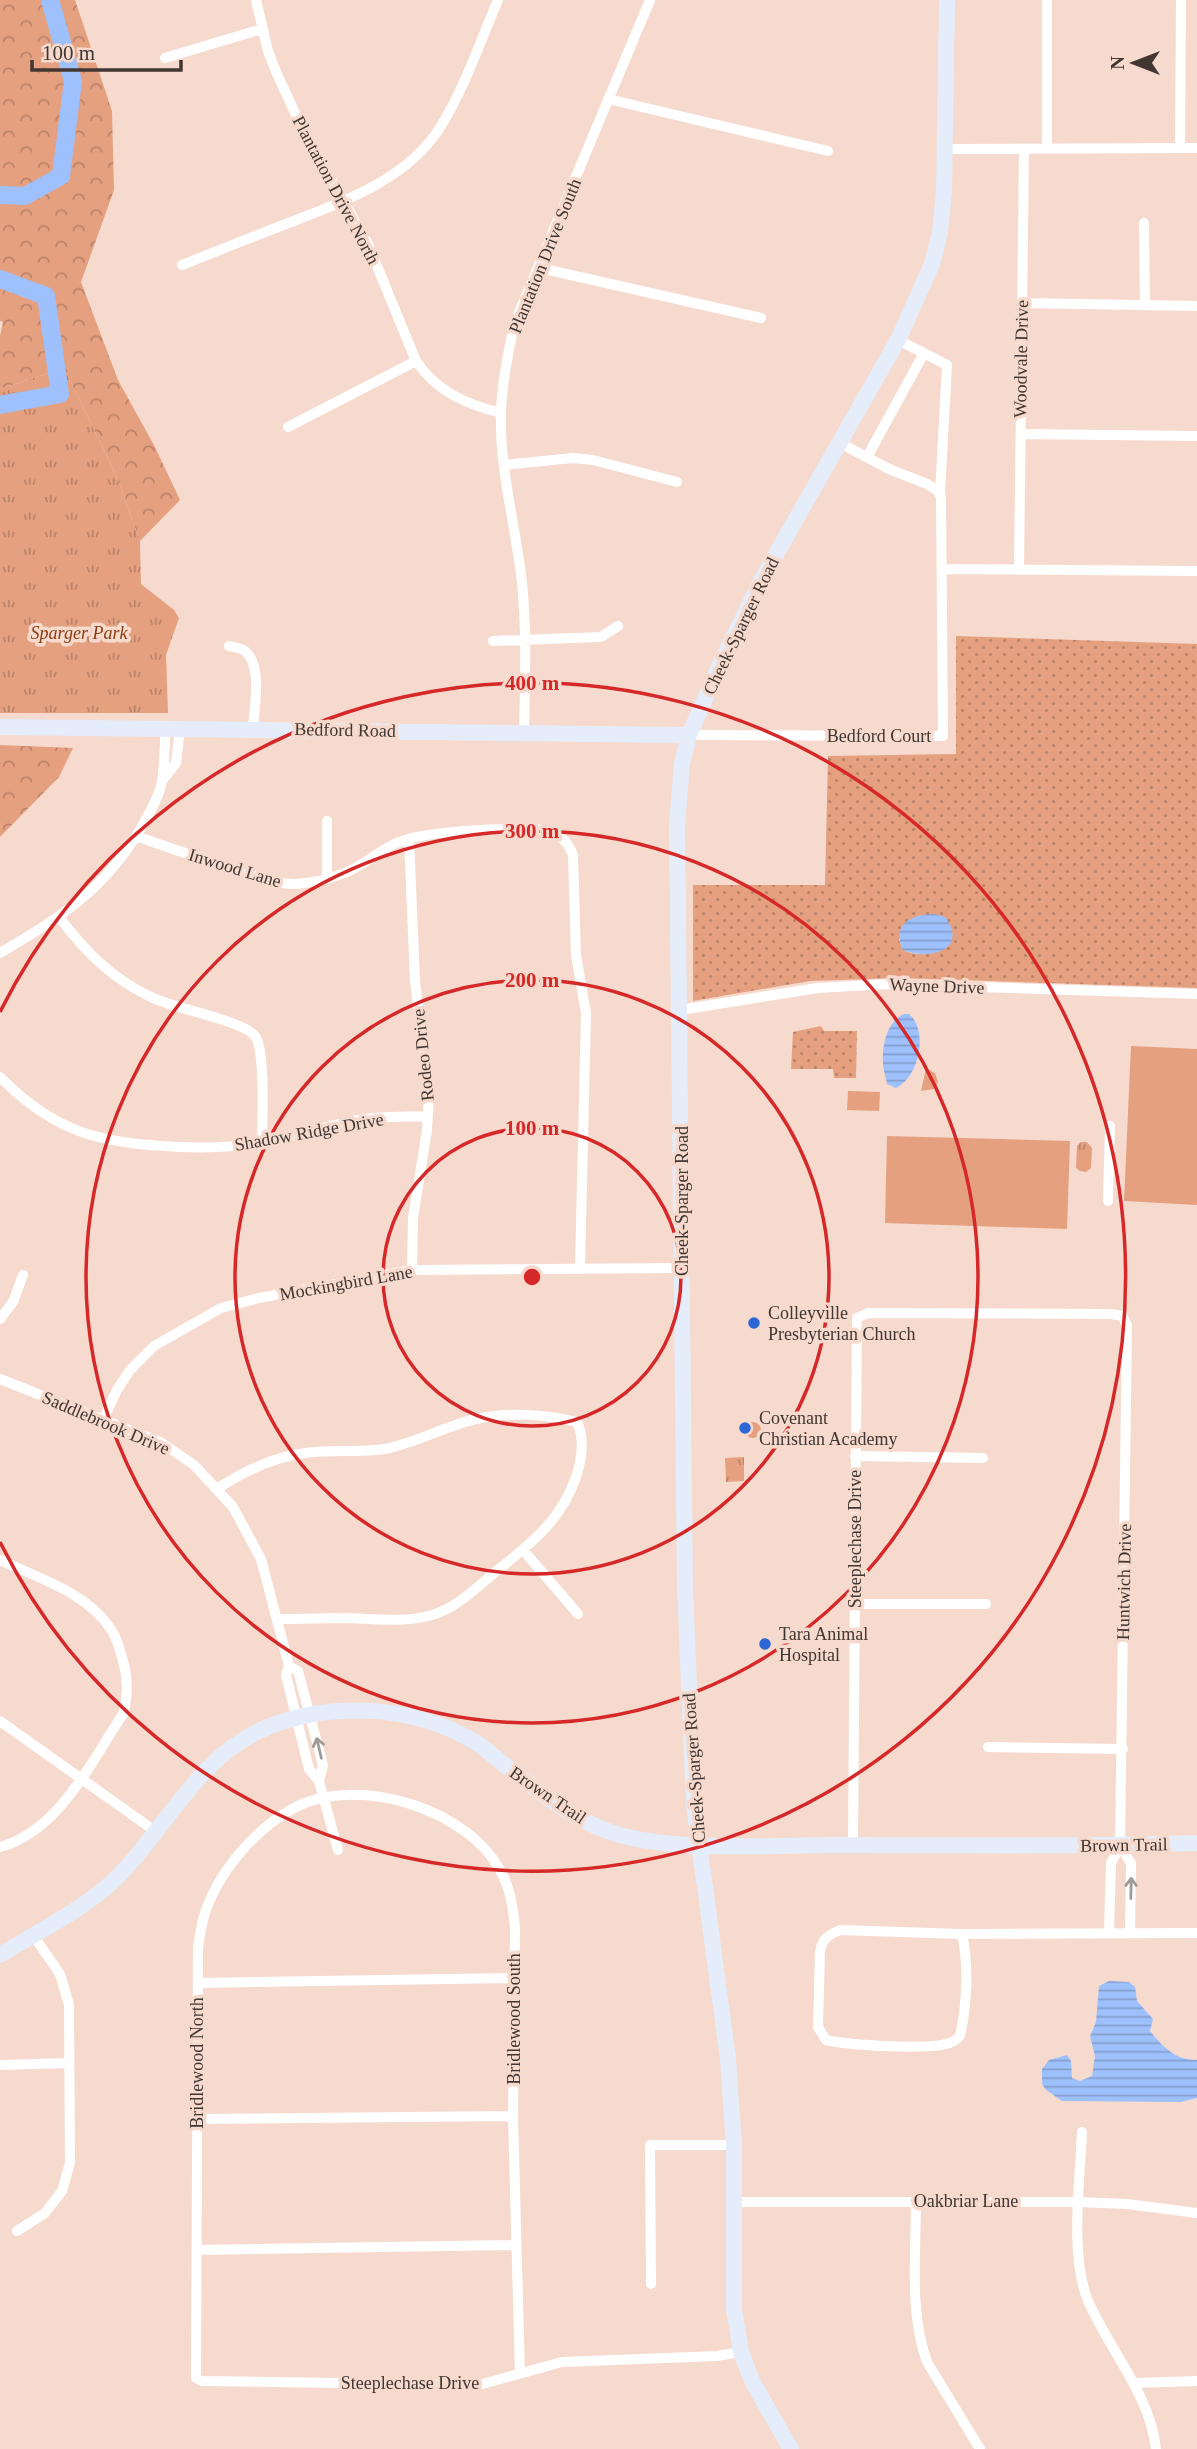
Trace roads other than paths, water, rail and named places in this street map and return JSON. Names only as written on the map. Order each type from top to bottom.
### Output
[{"type":"main road","name":"Cheek-Sparger Road","points":[[791,2449],[752,2383],[741,2352],[734,2309],[734,2145],[726,2046],[698,1844],[691,1760],[685,1589],[677,825],[682,764],[690,735],[763,577],[898,340],[932,264],[940,233],[944,192],[947,0]]},
{"type":"main road","name":"Bedford Road","points":[[0,727],[690,735]]},
{"type":"main road","name":"Brown Trail","points":[[0,1955],[70,1913],[110,1884],[125,1870],[191,1786],[223,1752],[270,1727],[303,1716],[336,1711],[399,1714],[435,1724],[476,1743],[551,1801],[600,1829],[646,1841],[698,1844],[1121,1846],[1197,1843]]},
{"type":"street","name":"Plantation Drive North","points":[[256,0],[268,51],[293,107],[342,202],[368,244],[416,361],[425,374],[453,397],[501,413]]},
{"type":"street","points":[[182,265],[342,202],[390,177],[415,156],[440,128],[469,70],[498,0]]},
{"type":"street","name":"Plantation Drive South","points":[[524,733],[526,640],[522,582],[504,465],[501,413],[504,377],[515,322],[540,268],[650,0]]},
{"type":"street","points":[[1048,0],[1048,149]]},
{"type":"street","points":[[1180,148],[1181,0]]},
{"type":"street","points":[[165,58],[262,29]]},
{"type":"street","points":[[608,99],[828,151]]},
{"type":"street","points":[[945,149],[1197,148]]},
{"type":"street","name":"Woodvale Drive","points":[[1019,569],[1024,149]]},
{"type":"street","points":[[1144,223],[1145,305]]},
{"type":"street","points":[[540,268],[761,318]]},
{"type":"street","points":[[1022,303],[1197,306]]},
{"type":"street","points":[[898,340],[947,365],[940,494],[943,569],[1197,571]]},
{"type":"street","points":[[867,457],[924,353]]},
{"type":"street","points":[[288,427],[416,361]]},
{"type":"street","points":[[1021,434],[1197,436]]},
{"type":"street","points":[[839,443],[927,484],[940,494]]},
{"type":"street","points":[[504,465],[573,458],[593,460],[677,482]]},
{"type":"street","name":"Bedford Court","points":[[690,735],[943,736],[943,569]]},
{"type":"street","points":[[493,641],[601,637],[618,626]]},
{"type":"street","points":[[229,646],[244,650],[253,661],[256,679],[253,729]]},
{"type":"street","points":[[0,953],[59,917],[114,869],[155,801],[173,728]]},
{"type":"street","points":[[327,821],[327,879]]},
{"type":"street","name":"Inwood Lane","points":[[136,836],[291,884],[327,879],[348,872],[394,844],[454,831],[550,831],[569,846],[573,855],[575,878],[576,955],[586,1013],[580,1268]]},
{"type":"street","name":"Rodeo Drive","points":[[409,839],[415,981],[429,1096],[413,1218],[412,1270]]},
{"type":"street","points":[[59,917],[80,945],[125,983],[150,997],[247,1029],[256,1036],[261,1062],[262,1143]]},
{"type":"street","name":"Wayne Drive","points":[[680,1010],[818,988],[888,984],[1197,994]]},
{"type":"street","name":"Shadow Ridge Drive","points":[[0,1077],[27,1101],[60,1123],[96,1138],[141,1145],[193,1147],[262,1143],[357,1121],[428,1116]]},
{"type":"street","points":[[1108,1202],[1110,1126]]},
{"type":"street","name":"Mockingbird Lane","points":[[103,1420],[130,1370],[154,1346],[221,1308],[259,1298],[412,1270],[682,1268]]},
{"type":"street","points":[[0,1319],[20,1289],[23,1275]]},
{"type":"street","name":"Huntwich Drive","points":[[857,1318],[868,1313],[1111,1314],[1125,1320],[1121,1846]]},
{"type":"street","name":"Steeplechase Drive","points":[[853,1845],[857,1318]]},
{"type":"street","name":"Saddlebrook Drive","points":[[0,1380],[162,1443],[181,1454],[217,1489],[243,1524],[261,1559],[289,1666],[298,1671],[303,1716],[323,1765],[319,1781],[338,1850]]},
{"type":"street","points":[[217,1489],[240,1474],[284,1458],[305,1453],[385,1448],[476,1419],[522,1416],[563,1419],[577,1422],[581,1430],[580,1465],[559,1514],[523,1550],[464,1598],[436,1614],[390,1620],[278,1619]]},
{"type":"street","points":[[855,1456],[983,1458]]},
{"type":"street","points":[[523,1550],[578,1614]]},
{"type":"street","points":[[0,1560],[69,1593],[101,1615],[118,1643],[126,1670],[126,1704],[122,1714],[61,1806],[37,1830],[12,1844],[0,1847]]},
{"type":"street","points":[[854,1604],[986,1604]]},
{"type":"street","points":[[0,1721],[155,1831]]},
{"type":"street","points":[[988,1747],[1123,1749]]},
{"type":"street","name":"Bridlewood South","points":[[324,1798],[367,1795],[418,1805],[441,1816],[484,1848],[503,1874],[512,1901],[515,1927],[513,2116],[520,2373]]},
{"type":"street","name":"Bridlewood North","points":[[202,2381],[196,2378],[197,2119],[198,1947],[204,1917],[223,1878],[237,1857],[273,1822],[294,1808],[324,1798]]},
{"type":"street","points":[[1109,1932],[1111,1863],[1121,1846],[1131,1863],[1130,1933]]},
{"type":"street","points":[[962,1934],[965,1949],[964,2020],[960,2036],[950,2043],[918,2045],[850,2045],[826,2040],[818,2027],[820,1952],[822,1941],[840,1930],[962,1934],[1197,1933]]},
{"type":"street","points":[[17,2231],[45,2213],[62,2191],[70,2163],[69,2005],[60,1974],[33,1936]]},
{"type":"street","points":[[198,1983],[515,1978]]},
{"type":"street","points":[[0,2065],[69,2063]]},
{"type":"street","points":[[197,2119],[513,2116]]},
{"type":"street","points":[[1082,2132],[1079,2254],[1088,2301],[1147,2409],[1156,2449]]},
{"type":"street","points":[[651,2284],[650,2145],[734,2145]]},
{"type":"street","points":[[916,2201],[915,2282],[924,2352],[927,2362],[980,2449]]},
{"type":"street","name":"Oakbriar Lane","points":[[733,2202],[1079,2202],[1127,2204],[1197,2213]]},
{"type":"street","points":[[197,2250],[516,2245]]},
{"type":"street","name":"Steeplechase Drive","points":[[202,2381],[459,2385],[492,2382],[562,2362],[717,2356],[741,2352]]},
{"type":"street","points":[[1133,2383],[1197,2382]]},
{"type":"water","points":[[935,914],[945,917],[951,928],[953,938],[949,945],[934,953],[903,950],[900,933],[906,922],[919,916]]},
{"type":"water","points":[[904,1014],[909,1014],[919,1031],[919,1053],[911,1074],[896,1088],[887,1084],[883,1049],[893,1022]]},
{"type":"water","points":[[1109,1981],[1129,1982],[1135,1987],[1137,2001],[1153,2019],[1150,2031],[1155,2037],[1176,2055],[1197,2060],[1197,2098],[1181,2102],[1062,2101],[1046,2090],[1042,2084],[1042,2069],[1049,2060],[1067,2055],[1071,2061],[1072,2078],[1080,2081],[1092,2076],[1095,2056],[1090,2036],[1096,2022],[1099,1986]]},
{"type":"waterway","points":[[0,195],[25,196],[61,176],[73,81],[50,0]]},
{"type":"waterway","points":[[0,279],[46,296],[60,394],[0,405]]},
{"type":"place","name":"Colleyville Presbyterian Church","points":[[754,1323]]},
{"type":"place","name":"Covenant Christian Academy","points":[[745,1428]]},
{"type":"place","name":"Tara Animal Hospital","points":[[765,1644]]},
{"type":"park label","name":"Sparger Park","points":[[79,633]]}]
